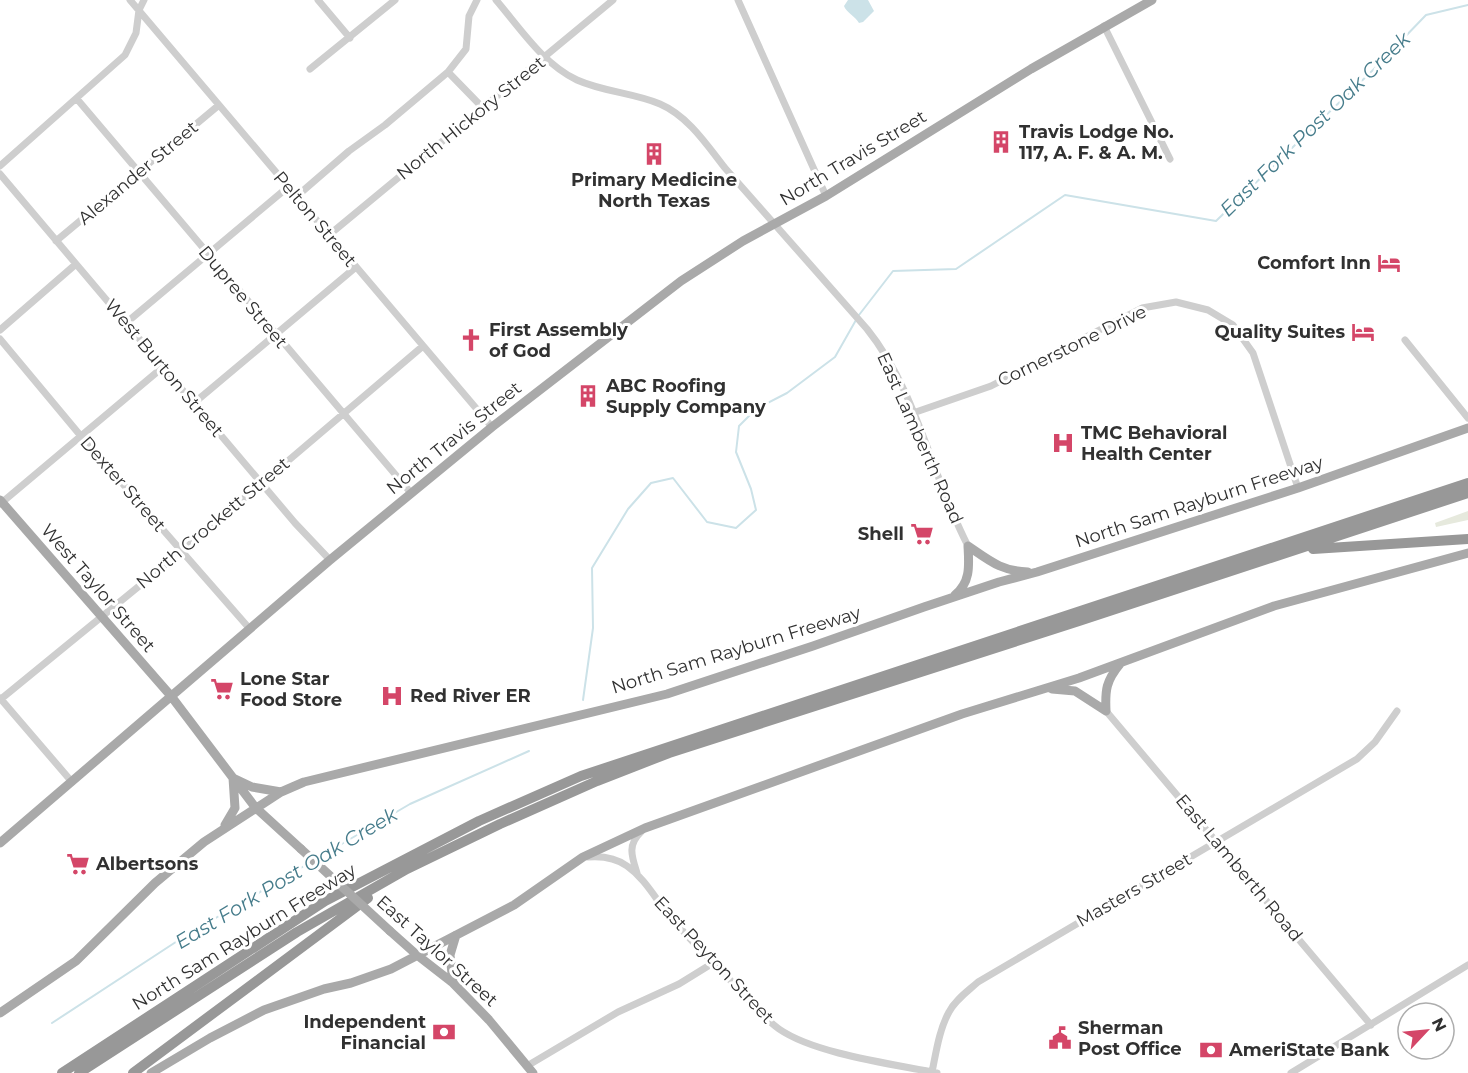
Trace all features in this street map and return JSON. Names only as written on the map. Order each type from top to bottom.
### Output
[{"type":"highway","name":"North Sam Rayburn Freeway","points":[[62,1073],[325,901],[479,821],[581,777],[683,741],[1468,483]]},
{"type":"highway","name":"North Sam Rayburn Freeway","points":[[79,1073],[297,932],[407,869],[510,819],[597,781],[669,753],[1056,629],[1241,566],[1294,551],[1468,493]]},
{"type":"highway","points":[[1294,551],[1468,539]]},
{"type":"highway","points":[[134,1073],[407,869]]},
{"type":"main road","name":"North Travis Street","points":[[0,843],[249,628],[411,493],[492,427],[681,281],[743,241],[826,196],[1031,69],[1152,0]]},
{"type":"main road","name":"North Sam Rayburn Freeway","points":[[0,1013],[76,961],[155,883],[225,827],[280,792],[314,780],[667,694],[953,597],[1298,488],[1468,428]]},
{"type":"main road","name":"West Taylor Street","points":[[1,502],[171,696]]},
{"type":"main road","points":[[969,546],[1006,570],[1037,572]]},
{"type":"main road","points":[[953,597],[963,588],[968,576],[969,546]]},
{"type":"main road","points":[[151,1073],[210,1038],[264,1010],[324,989],[375,975],[417,956],[514,905],[583,857],[645,828],[962,714],[1046,689],[1274,606],[1468,553]]},
{"type":"main road","points":[[1106,711],[1106,686],[1122,661]]},
{"type":"main road","points":[[1046,689],[1075,691],[1106,711]]},
{"type":"main road","name":"East Taylor Street","points":[[171,696],[255,807],[417,956],[453,983],[489,1020],[530,1070]]},
{"type":"main road","points":[[225,827],[235,808],[233,778],[258,789],[280,792]]},
{"type":"main road","points":[[453,983],[450,955],[456,935]]},
{"type":"street","name":"Pelton Street","points":[[130,0],[492,427]]},
{"type":"street","points":[[0,166],[125,55],[136,33],[139,10],[144,0]]},
{"type":"street","points":[[318,0],[350,38]]},
{"type":"street","points":[[310,69],[395,0]]},
{"type":"street","points":[[297,196],[448,72],[466,49],[469,16],[477,0]]},
{"type":"street","name":"East Lamberth Road","points":[[496,0],[545,57],[576,79],[660,104],[680,116],[867,329],[882,347],[894,368],[953,517],[969,546]]},
{"type":"street","name":"North Hickory Street","points":[[329,235],[613,0]]},
{"type":"street","points":[[738,0],[826,196]]},
{"type":"street","points":[[1104,27],[1170,159]]},
{"type":"street","points":[[448,72],[483,108]]},
{"type":"street","name":"Dupree Street","points":[[77,99],[411,493]]},
{"type":"street","name":"Alexander Street","points":[[56,241],[219,105]]},
{"type":"street","name":"West Burton Street","points":[[0,174],[330,560]]},
{"type":"street","points":[[126,323],[288,187]]},
{"type":"street","points":[[0,330],[76,264]]},
{"type":"street","points":[[194,403],[356,267]]},
{"type":"street","name":"Cornerstone Drive","points":[[913,413],[991,386],[1142,308],[1176,302],[1208,310],[1233,325],[1253,353],[1298,488]]},
{"type":"street","name":"Dexter Street","points":[[0,339],[80,435],[249,628]]},
{"type":"street","points":[[1405,340],[1468,418]]},
{"type":"street","name":"North Crockett Street","points":[[1,698],[182,551],[423,346]]},
{"type":"street","points":[[1,502],[163,367]]},
{"type":"street","points":[[1,698],[72,782]]},
{"type":"street","name":"East Lamberth Road","points":[[1106,711],[1371,1025]]},
{"type":"street","name":"Masters Street","points":[[934,1072],[939,1039],[948,1012],[978,982],[1357,759],[1375,742],[1397,711]]},
{"type":"street","name":"East Peyton Street","points":[[637,873],[631,856],[631,847],[635,838],[645,828]]},
{"type":"street","name":"East Peyton Street","points":[[583,857],[597,856],[609,859],[625,864],[637,873],[673,921],[779,1029],[803,1041],[837,1052],[934,1072]]},
{"type":"street","points":[[530,1070],[618,1012],[679,984],[713,963]]},
{"type":"street","points":[[1291,1073],[1303,1070],[1468,965]]},
{"type":"shaded area","points":[[1468,511],[1468,520],[1436,527],[1435,523]]},
{"type":"water","points":[[848,0],[868,0],[874,11],[859,23],[844,6]]},
{"type":"waterway","name":"East Fork Post Oak Creek","points":[[859,315],[893,271],[956,269],[1065,195],[1216,221],[1373,70],[1426,15],[1468,5]]},
{"type":"waterway","name":"East Fork Post Oak Creek","points":[[583,700],[593,628],[592,568],[628,509],[651,483],[673,478],[707,522],[736,528],[756,510],[751,489],[736,452],[739,426],[756,409],[787,393],[835,357],[856,320]]},
{"type":"waterway","name":"East Fork Post Oak Creek","points":[[316,859],[410,804],[529,751]]},
{"type":"waterway","name":"East Fork Post Oak Creek","points":[[52,1023],[185,936],[311,862]]},
{"type":"place","name":"Travis Lodge No. 117, A. F. & A. M.","points":[[1001,142]]},
{"type":"place","name":"Primary Medicine North Texas","points":[[654,154]]},
{"type":"place","name":"Comfort Inn","points":[[1389,263]]},
{"type":"place","name":"Quality Suites","points":[[1363,332]]},
{"type":"place","name":"First Assembly of God","points":[[471,340]]},
{"type":"place","name":"ABC Roofing Supply Company","points":[[588,396]]},
{"type":"place","name":"TMC Behavioral Health Center","points":[[1063,443]]},
{"type":"place","name":"Shell","points":[[922,534]]},
{"type":"place","name":"Lone Star Food Store","points":[[222,689]]},
{"type":"place","name":"Red River ER","points":[[392,696]]},
{"type":"place","name":"Albertsons","points":[[78,864]]},
{"type":"place","name":"Independent Financial","points":[[444,1032]]},
{"type":"place","name":"Sherman Post Office","points":[[1060,1038]]},
{"type":"place","name":"AmeriState Bank","points":[[1211,1050]]}]
